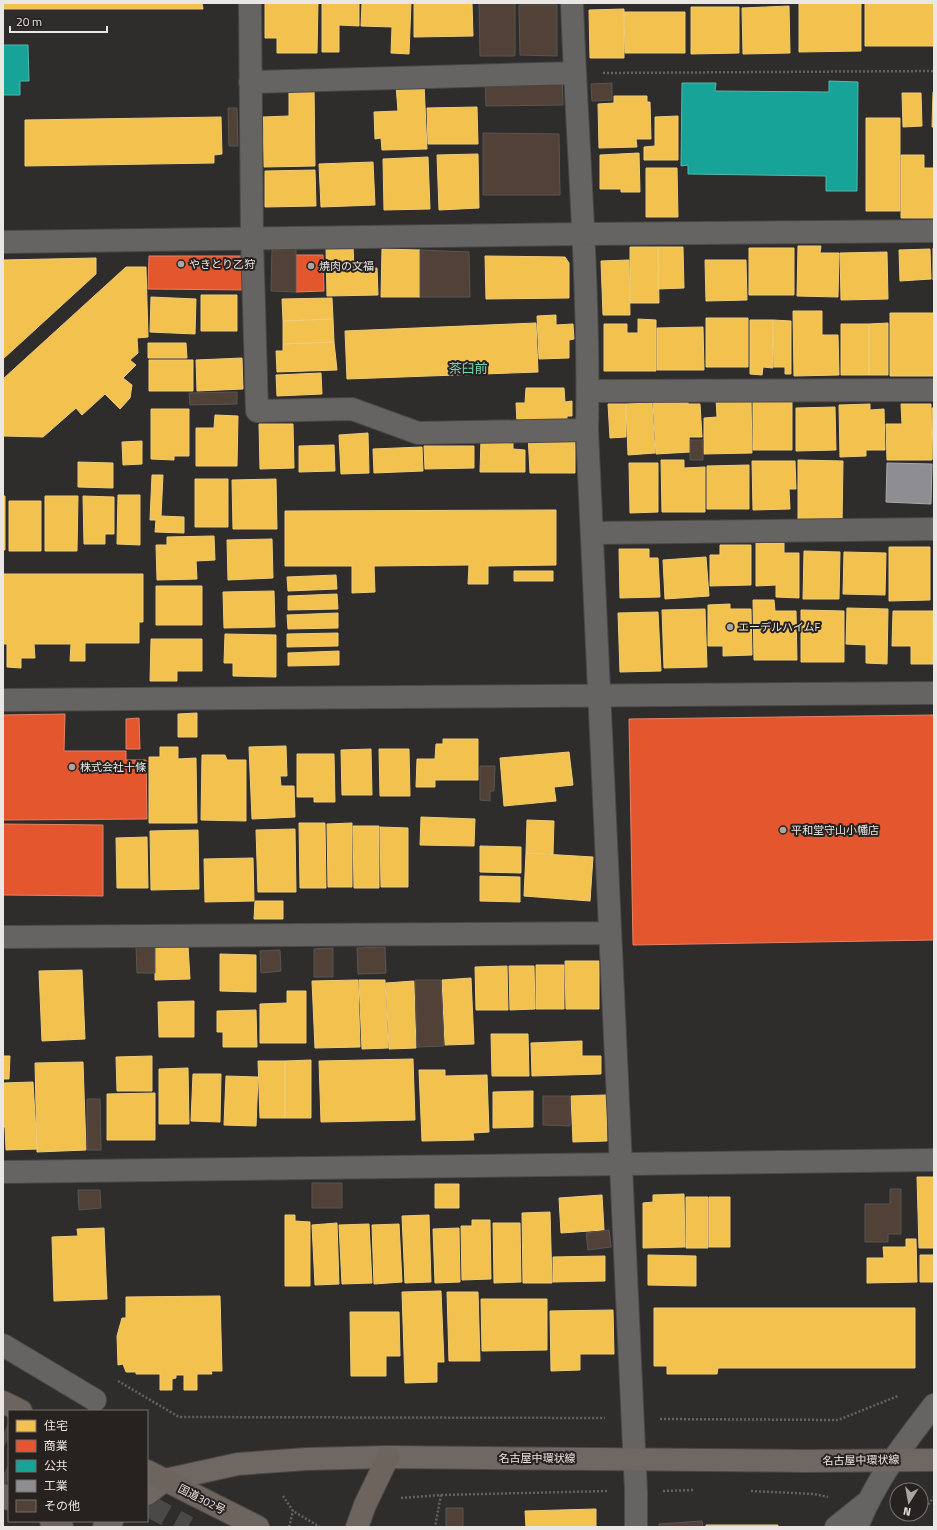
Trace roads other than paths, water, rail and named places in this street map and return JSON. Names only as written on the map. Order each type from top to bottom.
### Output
[{"type":"highway","points":[[3,1402],[19,1410]]},
{"type":"highway","points":[[357,1527],[365,1505],[388,1457]]},
{"type":"highway","name":"国道302号","points":[[156,1476],[258,1527]]},
{"type":"highway","points":[[53,1522],[62,1527]]},
{"type":"main road","name":"名古屋中環状線","points":[[148,1492],[156,1476],[238,1464],[388,1457],[806,1461],[892,1459],[934,1460]]},
{"type":"street","points":[[250,3],[252,238],[257,411],[352,409],[418,433],[587,430]]},
{"type":"street","points":[[572,3],[588,391],[587,430],[636,1491],[636,1527]]},
{"type":"street","points":[[250,82],[574,73]]},
{"type":"street","points":[[3,242],[934,231]]},
{"type":"street","points":[[588,391],[934,390]]},
{"type":"street","points":[[592,533],[934,529]]},
{"type":"street","points":[[3,700],[600,694],[934,693]]},
{"type":"street","points":[[3,937],[610,933]]},
{"type":"street","points":[[3,1172],[934,1160]]},
{"type":"street","points":[[3,1345],[95,1400]]},
{"type":"street","points":[[857,1527],[867,1502],[892,1459],[934,1405]]},
{"type":"street","points":[[836,1527],[867,1502]]},
{"type":"street","points":[[867,1502],[867,1527]]},
{"type":"tunnel","points":[[3,1434],[8,1436]]},
{"type":"tunnel","points":[[3,1475],[8,1478]]},
{"type":"tunnel","points":[[148,1506],[188,1527]]},
{"type":"place","name":"やきとり乙狩","points":[[181,264]]},
{"type":"place","name":"焼肉の文福","points":[[311,266]]},
{"type":"place","name":"エーデルハイムF","points":[[730,627]]},
{"type":"place","name":"株式会社十條","points":[[72,767]]},
{"type":"place","name":"平和堂守山小幡店","points":[[783,830]]},
{"type":"district","name":"茶臼前","points":[[468,368]]}]
